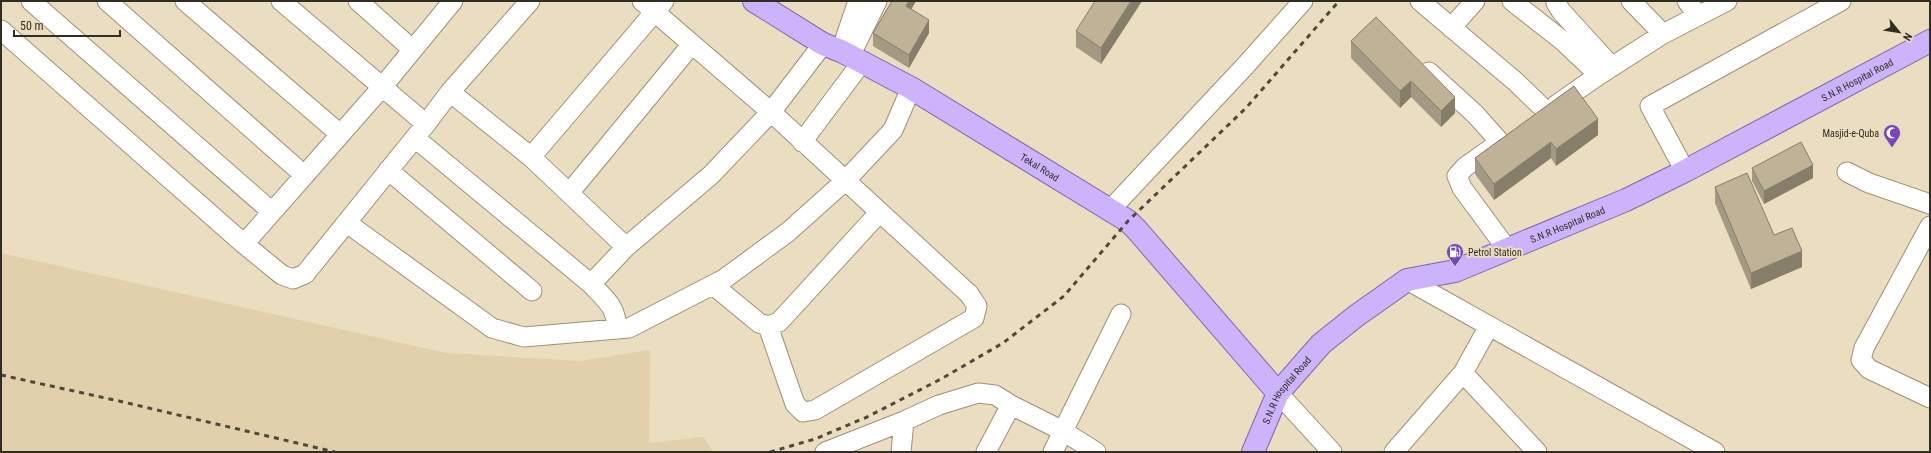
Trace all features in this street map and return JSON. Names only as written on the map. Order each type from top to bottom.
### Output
[{"type":"main road","name":"Tekal Road","points":[[754,1],[844,53],[911,88],[1110,210],[1138,230],[1278,393]]},
{"type":"main road","name":"S.N.R Hospital Road","points":[[1253,452],[1278,393],[1321,344],[1356,316],[1407,280],[1455,271],[1626,200],[1685,171],[1930,41]]},
{"type":"street","points":[[30,1],[272,212]]},
{"type":"street","points":[[107,1],[304,175]]},
{"type":"street","points":[[185,1],[340,134]]},
{"type":"street","points":[[281,1],[383,86],[421,131],[591,284],[609,303],[616,316],[617,329]]},
{"type":"street","points":[[358,1],[413,50]]},
{"type":"street","points":[[1,30],[244,244],[282,275],[293,279],[305,274],[421,131],[450,92],[530,1]]},
{"type":"street","points":[[591,284],[626,246],[711,175],[771,112],[844,53],[858,1]]},
{"type":"street","points":[[802,142],[844,53],[877,1]]},
{"type":"street","points":[[1110,210],[1246,65],[1303,1]]},
{"type":"street","points":[[1420,1],[1516,82],[1540,116],[1605,71],[1663,34],[1693,8],[1727,1]]},
{"type":"street","points":[[1451,28],[1475,1]]},
{"type":"street","points":[[1512,1],[1563,41],[1605,71]]},
{"type":"street","points":[[1557,1],[1556,3],[1561,11],[1605,71]]},
{"type":"street","points":[[1631,1],[1663,34]]},
{"type":"street","points":[[1685,171],[1650,106],[1841,1]]},
{"type":"street","points":[[244,244],[383,86],[413,50],[445,4]]},
{"type":"street","points":[[531,157],[654,5],[692,44],[771,112],[845,182],[969,294],[977,306],[974,318],[815,410],[803,412],[794,404],[768,326]]},
{"type":"street","points":[[570,192],[692,44]]},
{"type":"street","points":[[1414,58],[1475,114],[1507,138],[1465,167],[1458,176],[1462,188],[1507,249]]},
{"type":"street","points":[[347,223],[492,328],[524,337],[628,328],[724,279],[788,232],[845,182],[893,130],[911,88]]},
{"type":"street","points":[[450,92],[531,157],[626,246]]},
{"type":"street","points":[[388,170],[532,291]]},
{"type":"street","points":[[1847,172],[1869,183],[1930,204]]},
{"type":"street","points":[[713,285],[759,323],[768,326],[779,322],[879,213]]},
{"type":"street","points":[[1930,226],[1864,348],[1861,360],[1869,369],[1930,398]]},
{"type":"street","points":[[1407,280],[1715,452]]},
{"type":"street","points":[[1052,452],[1122,314]]},
{"type":"street","points":[[1394,452],[1463,373],[1489,326]]},
{"type":"street","points":[[1463,373],[1537,452]]},
{"type":"street","points":[[825,452],[939,406],[978,393],[995,395],[1011,405],[1063,431],[1096,452]]},
{"type":"street","points":[[1278,393],[1323,448]]},
{"type":"street","points":[[986,452],[1011,405]]},
{"type":"street","points":[[901,452],[904,421]]},
{"type":"shaded area","points":[[1,253],[446,353],[580,361],[650,350],[649,443],[704,437],[713,452],[1,452]]},
{"type":"building","points":[[892,1],[909,1],[906,6],[929,20],[909,55],[873,33]]},
{"type":"building","points":[[1095,1],[1131,1],[1101,48],[1076,31]]},
{"type":"building","points":[[1376,17],[1455,97],[1441,111],[1411,81],[1400,91],[1351,41]]},
{"type":"building","points":[[1574,86],[1598,119],[1556,149],[1551,142],[1494,184],[1475,158]]},
{"type":"building","points":[[1801,142],[1813,165],[1764,191],[1752,168]]},
{"type":"building","points":[[1747,173],[1774,235],[1792,228],[1802,251],[1751,273],[1715,187]]},
{"type":"railway","points":[[770,452],[815,439],[867,417],[941,379],[1003,343],[1064,296],[1128,221],[1246,108],[1339,1]]},
{"type":"railway","points":[[1,375],[335,452]]},
{"type":"place","name":"Masjid-e-Quba","points":[[1892,148]]},
{"type":"place","name":"Petrol Station","points":[[1455,267]]}]
